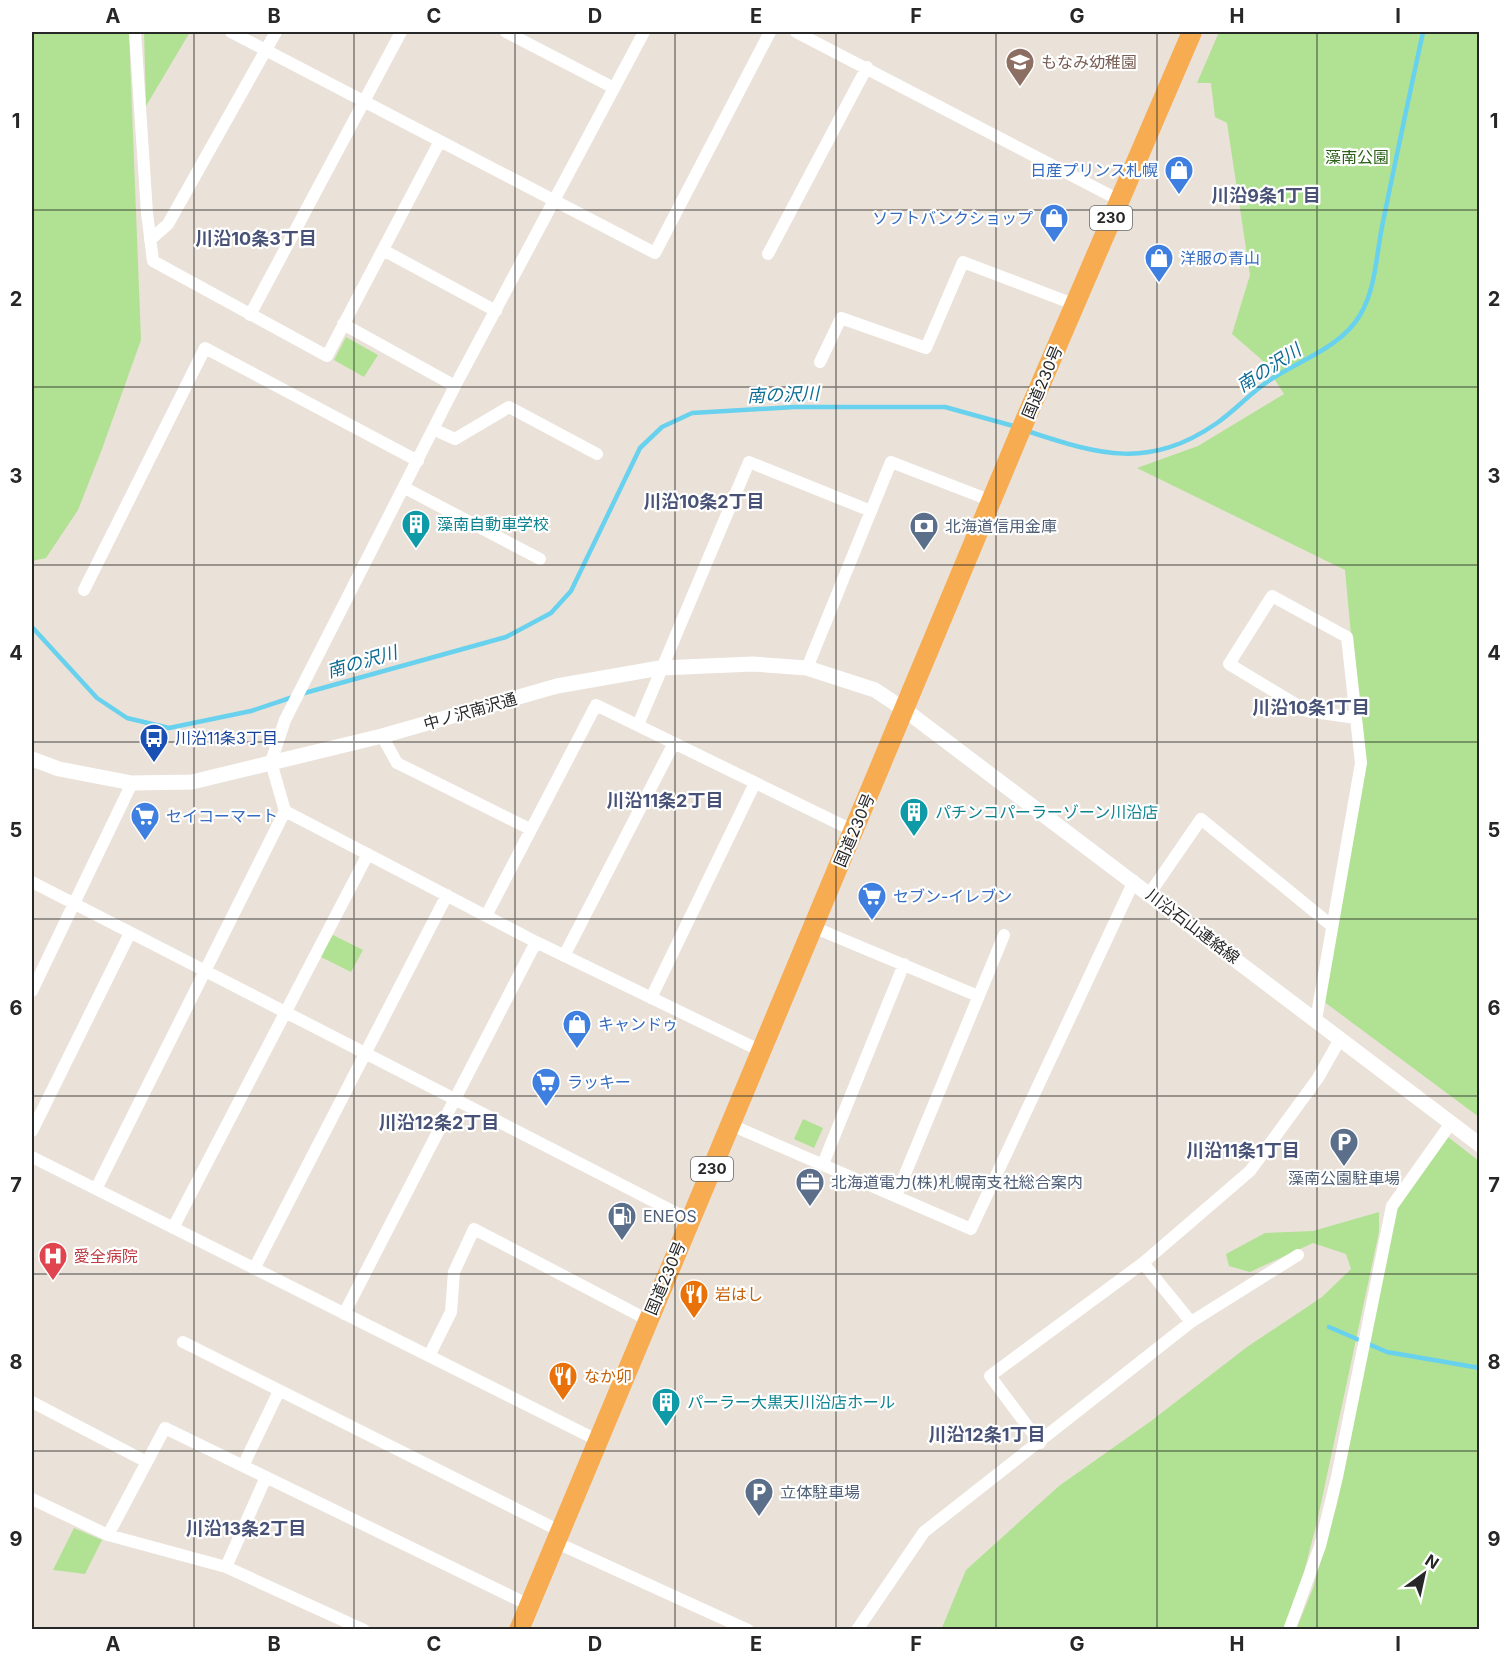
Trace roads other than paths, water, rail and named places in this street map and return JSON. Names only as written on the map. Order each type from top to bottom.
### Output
[{"type":"highway","name":"国道230号","points":[[519,1629],[1017,439],[1192,32]]},
{"type":"street","points":[[135,32],[153,261],[327,356],[440,141]]},
{"type":"street","points":[[231,32],[655,253],[770,32]]},
{"type":"street","points":[[150,240],[168,224],[276,32]]},
{"type":"street","points":[[250,315],[401,32]]},
{"type":"street","points":[[506,32],[614,88]]},
{"type":"street","points":[[96,1189],[285,811],[271,762],[285,720],[455,386],[644,32]]},
{"type":"street","points":[[796,32],[819,37],[867,67],[1119,200]]},
{"type":"street","points":[[768,254],[867,67]]},
{"type":"street","points":[[383,250],[496,311]]},
{"type":"street","points":[[820,362],[841,318],[926,348],[963,262],[1076,304]]},
{"type":"street","points":[[343,324],[455,386]]},
{"type":"street","points":[[84,590],[204,348],[418,461]]},
{"type":"street","points":[[433,429],[455,439],[509,407],[597,454]]},
{"type":"street","points":[[638,725],[653,695],[660,668],[749,462],[871,511]]},
{"type":"street","points":[[807,668],[891,462],[992,501]]},
{"type":"street","points":[[405,488],[540,560]]},
{"type":"street","points":[[1316,1020],[1361,763],[1356,718],[1347,637],[1272,596],[1229,664],[1307,711],[1356,718]]},
{"type":"street","name":"中ノ沢南沢通","points":[[32,759],[59,769],[132,783],[192,782],[382,736],[557,686],[660,668],[753,664],[807,668],[875,690],[905,710]]},
{"type":"street","points":[[486,916],[596,705],[854,831]]},
{"type":"street","name":"川沿石山連絡線","points":[[905,710],[1134,880],[1479,1145]]},
{"type":"street","points":[[382,736],[397,763],[530,829]]},
{"type":"street","points":[[564,956],[674,743]]},
{"type":"street","points":[[32,990],[132,783]]},
{"type":"street","points":[[651,998],[755,783]]},
{"type":"street","points":[[285,811],[536,942],[761,1051]]},
{"type":"street","points":[[1150,893],[1201,819],[1332,927]]},
{"type":"street","points":[[173,1228],[368,854]]},
{"type":"street","points":[[731,1125],[971,1229],[1134,880]]},
{"type":"street","points":[[32,882],[690,1220]]},
{"type":"street","points":[[254,1269],[447,895]]},
{"type":"street","points":[[813,927],[978,996]]},
{"type":"street","points":[[32,1131],[130,933]]},
{"type":"street","points":[[896,1196],[1004,935]]},
{"type":"street","points":[[344,1314],[536,942]]},
{"type":"street","points":[[823,1164],[904,964]]},
{"type":"street","points":[[1040,1443],[990,1376],[1143,1263],[1250,1171],[1318,1078],[1340,1039]]},
{"type":"street","points":[[1289,1629],[1307,1586],[1338,1477],[1392,1206],[1451,1123]]},
{"type":"street","points":[[32,1157],[597,1440]]},
{"type":"street","points":[[429,1356],[451,1312],[454,1272],[474,1229],[648,1320]]},
{"type":"street","points":[[857,1629],[924,1532],[1191,1322],[1298,1255]]},
{"type":"street","points":[[1143,1263],[1191,1322]]},
{"type":"street","points":[[183,1342],[558,1537],[748,1629]]},
{"type":"street","points":[[243,1466],[279,1391]]},
{"type":"street","points":[[32,1402],[146,1461]]},
{"type":"street","points":[[108,1535],[165,1428],[529,1605]]},
{"type":"street","points":[[226,1567],[266,1478]]},
{"type":"street","points":[[32,1499],[108,1535],[226,1567],[364,1629]]},
{"type":"waterway","name":"南の沢川","points":[[1027,431],[1078,446],[1124,454],[1146,453],[1169,447],[1192,438],[1217,423],[1265,383],[1332,344],[1352,326],[1365,305],[1372,283],[1423,32]]},
{"type":"waterway","name":"南の沢川","points":[[301,694],[506,637],[551,613],[571,591],[640,448],[662,427],[692,413],[794,407],[945,407],[1017,427]]},
{"type":"waterway","name":"南の沢川","points":[[32,627],[97,698],[127,718],[169,728],[251,711],[293,697]]},
{"type":"waterway","points":[[1329,1327],[1387,1352],[1480,1368]]},
{"type":"place","name":"もなみ幼稚園","points":[[1020,88]]},
{"type":"place","name":"日産プリンス札幌","points":[[1179,196]]},
{"type":"place","name":"ソフトバンクショップ","points":[[1054,244]]},
{"type":"place","name":"洋服の青山","points":[[1159,284]]},
{"type":"place","name":"藻南自動車学校","points":[[416,550]]},
{"type":"place","name":"北海道信用金庫","points":[[924,552]]},
{"type":"place","name":"川沿11条3丁目","points":[[154,764]]},
{"type":"place","name":"パチンコパーラーゾーン川沿店","points":[[914,838]]},
{"type":"place","name":"セイコーマート","points":[[145,842]]},
{"type":"place","name":"セブン-イレブン","points":[[872,922]]},
{"type":"place","name":"キャンドゥ","points":[[577,1050]]},
{"type":"place","name":"ラッキー","points":[[546,1108]]},
{"type":"place","name":"藻南公園駐車場","points":[[1344,1168]]},
{"type":"place","name":"北海道電力(株)札幌南支社総合案内","points":[[810,1208]]},
{"type":"place","name":"ENEOS","points":[[622,1242]]},
{"type":"place","name":"愛全病院","points":[[53,1282]]},
{"type":"place","name":"岩はし","points":[[694,1320]]},
{"type":"place","name":"なか卯","points":[[563,1402]]},
{"type":"place","name":"パーラー大黒天川沿店ホール","points":[[666,1428]]},
{"type":"place","name":"立体駐車場","points":[[759,1518]]},
{"type":"district","name":"川沿9条1丁目","points":[[1266,196]]},
{"type":"district","name":"川沿10条3丁目","points":[[256,239]]},
{"type":"district","name":"川沿10条2丁目","points":[[704,502]]},
{"type":"district","name":"川沿10条1丁目","points":[[1311,708]]},
{"type":"district","name":"川沿11条2丁目","points":[[665,801]]},
{"type":"district","name":"川沿12条2丁目","points":[[439,1123]]},
{"type":"district","name":"川沿11条1丁目","points":[[1243,1151]]},
{"type":"district","name":"川沿12条1丁目","points":[[987,1435]]},
{"type":"district","name":"川沿13条2丁目","points":[[246,1529]]},
{"type":"park label","name":"藻南公園","points":[[1357,157]]}]
